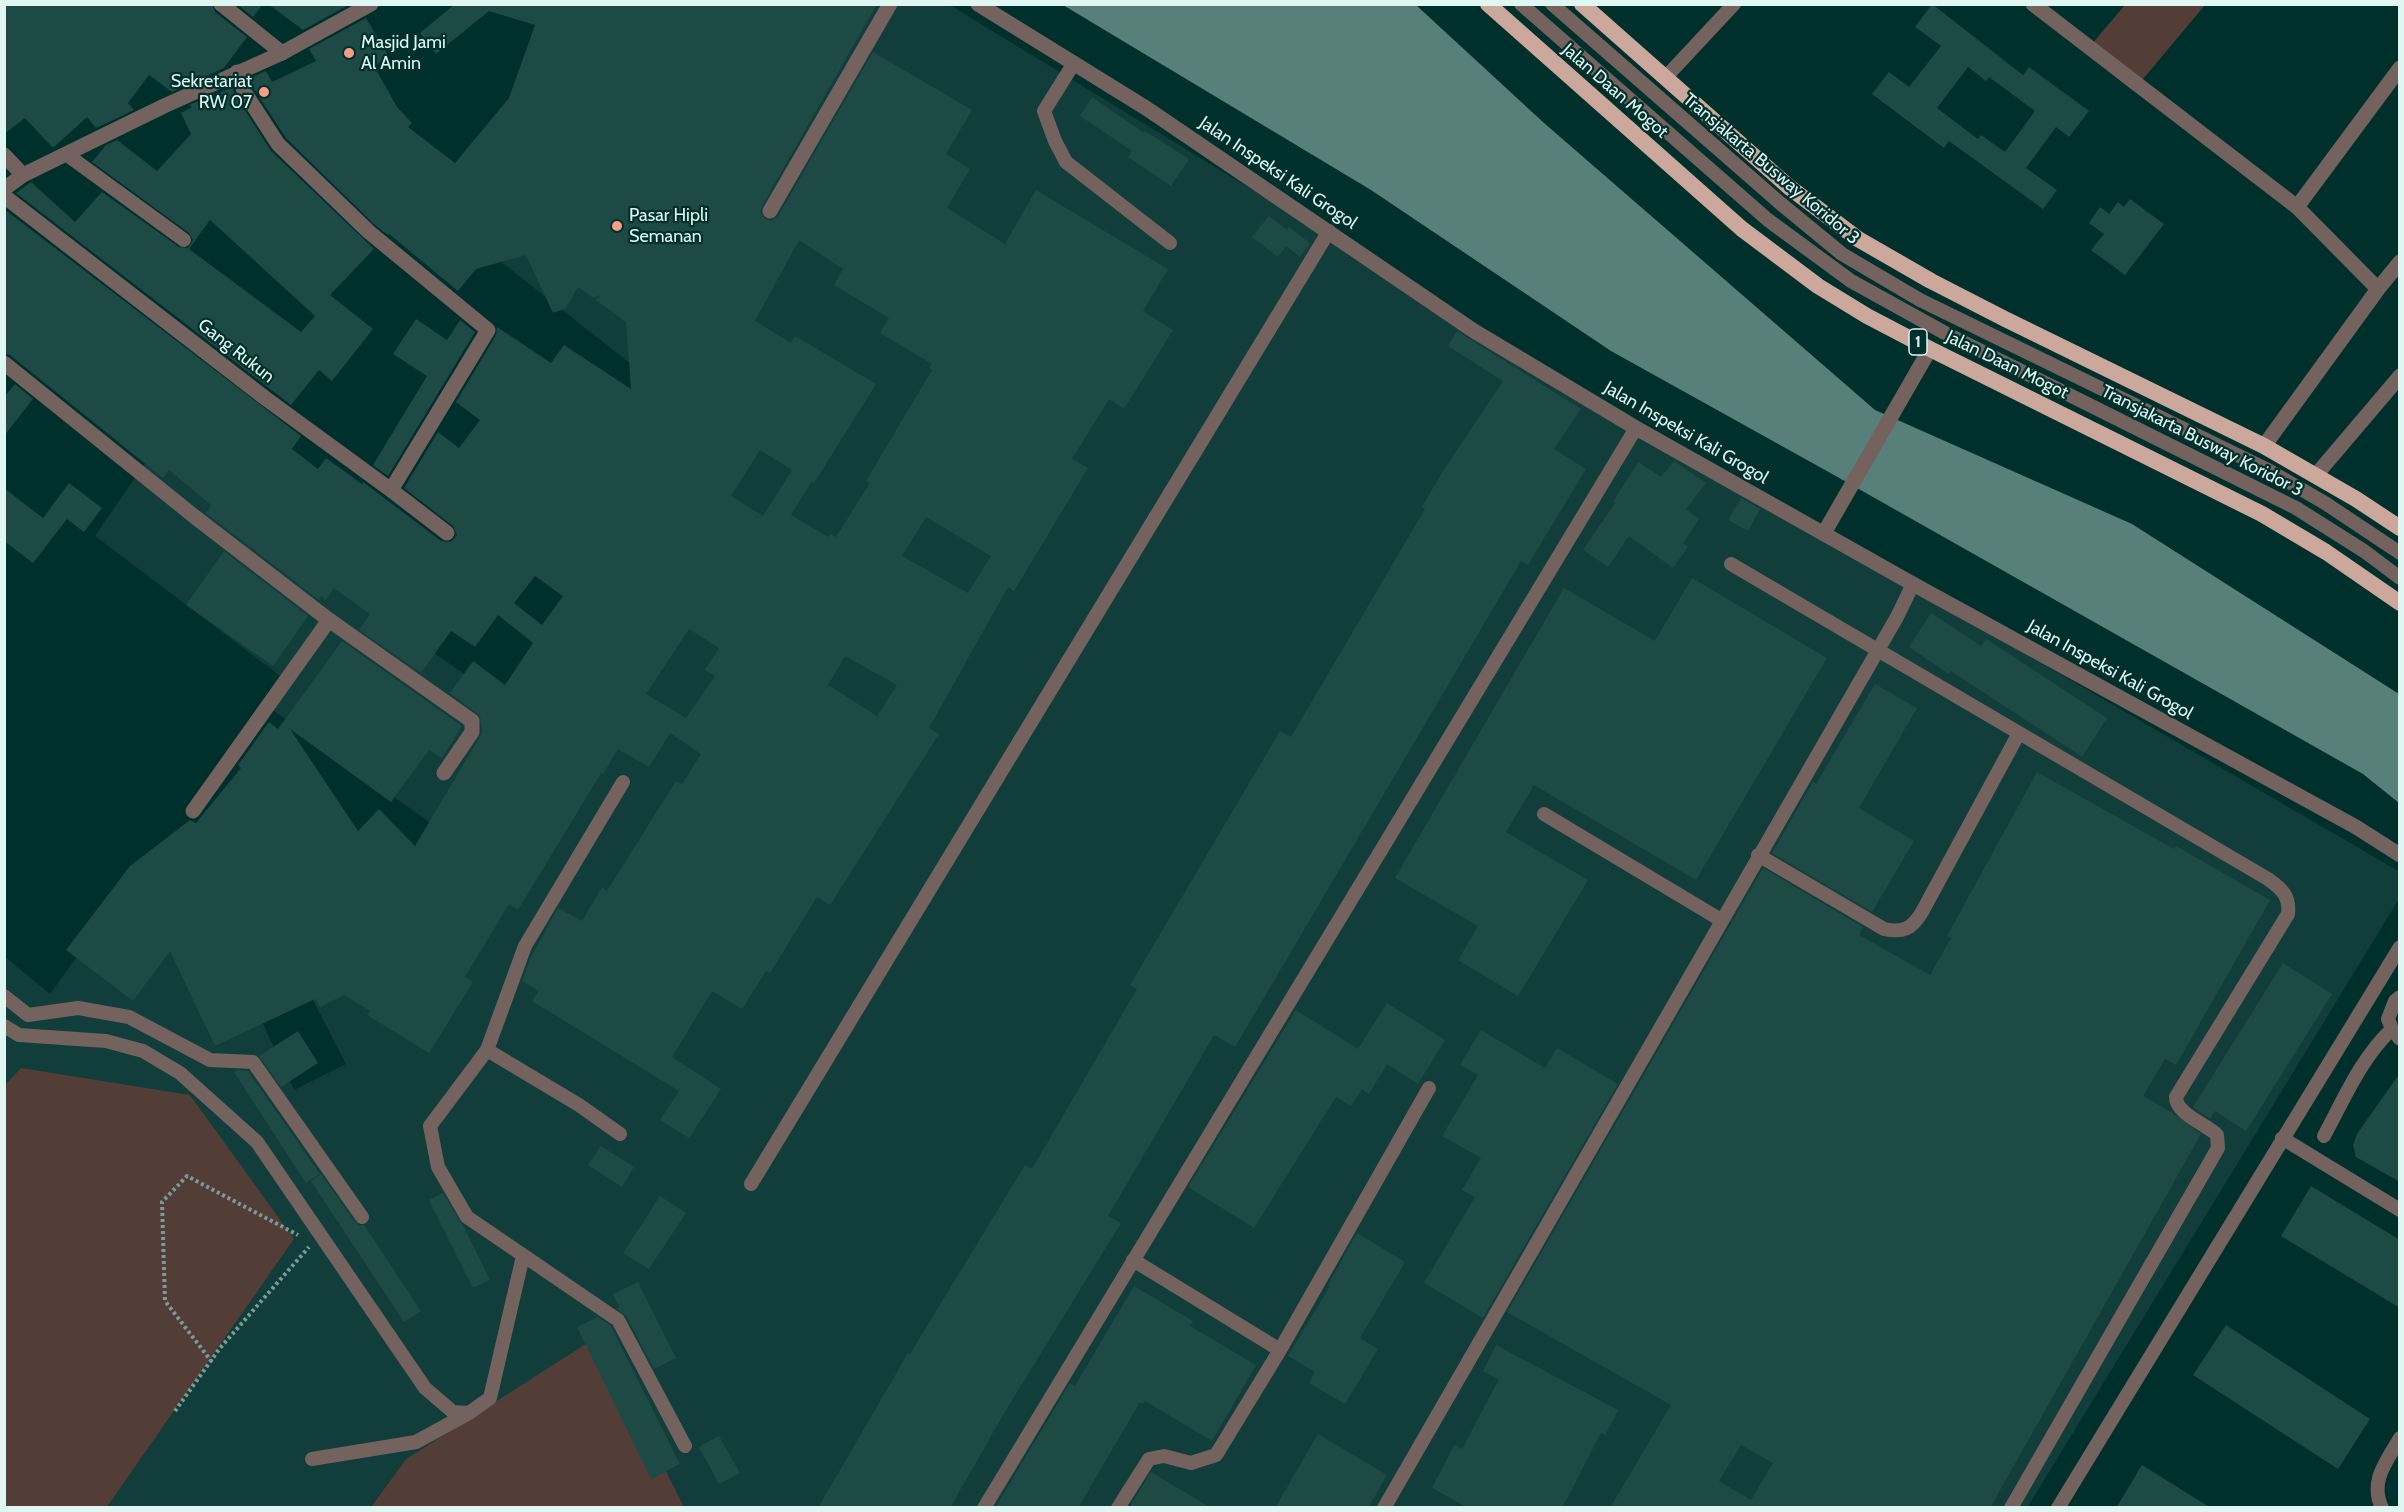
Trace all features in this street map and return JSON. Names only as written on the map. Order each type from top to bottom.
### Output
[{"type":"highway","name":"Jalan Daan Mogot","points":[[1488,4],[1733,221],[1778,258],[1818,286],[1926,355],[2262,514],[2326,552],[2400,603]]},
{"type":"highway","points":[[1582,4],[1789,187],[1858,239],[1930,281],[2005,320],[2264,446],[2316,475],[2400,528]]},
{"type":"street","points":[[221,4],[282,53]]},
{"type":"street","points":[[4,189],[22,175],[237,72],[282,53],[371,4]]},
{"type":"street","points":[[770,211],[890,4]]},
{"type":"street","name":"Jalan Inspeksi Kali Grogol","points":[[978,4],[1146,108],[1474,331],[1636,428],[1827,528],[1913,584],[2356,827],[2400,855]]},
{"type":"street","points":[[2033,4],[2297,207],[2378,289]]},
{"type":"street","points":[[2297,207],[2400,68]]},
{"type":"street","points":[[237,72],[245,93],[278,144],[369,232],[488,330],[391,490]]},
{"type":"street","points":[[4,155],[22,175]]},
{"type":"street","name":"Gang Rukun","points":[[4,196],[265,398],[447,533]]},
{"type":"street","points":[[2264,446],[2400,262]]},
{"type":"street","points":[[1827,528],[1926,355]]},
{"type":"street","points":[[4,363],[195,517],[329,620],[472,721],[472,732],[444,773]]},
{"type":"street","points":[[2316,475],[2400,376]]},
{"type":"street","points":[[193,811],[329,620]]},
{"type":"lane","name":"Transjakarta Busway Koridor 3","points":[[1521,4],[1768,220],[1851,281],[1945,333],[2296,508],[2364,551],[2400,578]]},
{"type":"lane","name":"Transjakarta Busway Koridor 3","points":[[1552,4],[1780,203],[1842,254],[1920,300],[2268,470],[2325,503],[2400,553]]},
{"type":"lane","points":[[1665,78],[1734,4]]},
{"type":"lane","points":[[1074,63],[1044,111],[1054,141],[1066,162],[1082,177],[1170,243]]},
{"type":"lane","points":[[66,154],[184,240]]},
{"type":"lane","points":[[751,1184],[1329,231]]},
{"type":"lane","points":[[984,1508],[1636,428]]},
{"type":"lane","points":[[1731,564],[2268,879],[2282,889],[2290,901],[2288,914],[2176,1097],[2181,1108],[2217,1135],[2218,1148],[2011,1508]]},
{"type":"lane","points":[[1387,1506],[1758,855],[1878,650],[1913,584]]},
{"type":"lane","points":[[1758,855],[1884,929],[1897,932],[1907,929],[1916,923],[2019,733]]},
{"type":"lane","points":[[623,782],[525,946],[487,1050],[430,1126],[438,1167],[467,1217],[618,1320],[685,1446]]},
{"type":"lane","points":[[1544,814],[1721,920]]},
{"type":"lane","points":[[2058,1508],[2400,947]]},
{"type":"lane","points":[[4,996],[28,1015],[78,1008],[129,1017],[210,1060],[253,1062],[362,1217]]},
{"type":"lane","points":[[2324,1136],[2367,1058],[2378,1043],[2396,1034],[2388,1019],[2395,1001],[2400,997]]},
{"type":"lane","points":[[4,1026],[19,1035],[106,1041],[143,1051],[180,1073],[256,1142],[317,1239],[425,1388],[453,1412],[469,1413]]},
{"type":"lane","points":[[487,1050],[579,1105],[620,1134]]},
{"type":"lane","points":[[1118,1508],[1149,1459],[1164,1456],[1191,1463],[1216,1455],[1280,1350],[1429,1088]]},
{"type":"lane","points":[[2282,1138],[2400,1210]]},
{"type":"lane","points":[[312,1459],[416,1442],[469,1413],[490,1398],[524,1256]]},
{"type":"lane","points":[[1133,1260],[1280,1350]]},
{"type":"lane","points":[[2382,1508],[2376,1490],[2378,1476],[2400,1438]]},
{"type":"path","points":[[175,1412],[212,1362],[220,1348],[317,1239],[187,1176],[162,1202],[165,1301],[212,1362]]},
{"type":"shaded area","points":[[544,4],[950,5],[1732,483],[2400,872],[2399,899],[2027,1508],[684,1507],[598,1336],[406,1459],[370,1507],[107,1507],[294,1239],[21,1068],[5,1086],[4,956],[50,994],[145,863],[221,934],[294,1090],[346,1064],[288,952],[377,902],[436,827],[270,708],[287,681],[95,536],[150,456],[535,723],[726,439],[434,209],[509,117]]},
{"type":"shaded area","points":[[1063,5],[1416,5],[1544,123],[1875,410],[2132,524],[2399,694],[2399,803],[2363,774],[1611,351],[1371,190]]},
{"type":"shaded area","points":[[2125,5],[2205,5],[2133,91],[2085,52]]},
{"type":"shaded area","points":[[21,1068],[190,1095],[294,1239],[107,1507],[5,1507],[4,1086]]},
{"type":"shaded area","points":[[598,1336],[684,1507],[370,1508],[406,1459]]},
{"type":"building","points":[[4,4],[212,4],[215,12],[247,37],[224,68],[172,92],[149,75],[128,103],[134,110],[96,128],[87,117],[53,148],[25,118],[4,134]]},
{"type":"building","points":[[237,4],[263,4],[253,17]]},
{"type":"building","points":[[268,4],[350,4],[303,30]]},
{"type":"building","points":[[455,4],[877,4],[762,206],[760,212],[765,219],[771,221],[778,216],[873,52],[972,110],[946,154],[970,169],[947,208],[1005,244],[1036,190],[1168,269],[1143,311],[1173,330],[1124,409],[1109,399],[1072,459],[1088,468],[1014,591],[1008,587],[929,728],[939,734],[830,905],[817,897],[770,973],[766,971],[742,1009],[712,991],[672,1057],[721,1089],[689,1138],[660,1120],[679,1091],[532,1001],[539,991],[522,981],[531,957],[558,908],[582,921],[602,887],[607,891],[676,781],[682,784],[701,754],[670,733],[649,767],[618,749],[518,910],[509,904],[465,977],[473,982],[429,1053],[367,1015],[370,1011],[344,995],[320,1007],[315,999],[215,1046],[170,951],[133,1001],[66,950],[130,866],[190,820],[196,823],[241,768],[238,765],[269,722],[278,729],[342,641],[462,726],[442,758],[429,750],[391,802],[290,729],[358,831],[379,809],[415,846],[482,733],[480,716],[450,693],[473,661],[505,685],[533,643],[498,615],[475,647],[451,631],[421,673],[359,630],[370,614],[334,588],[326,600],[321,596],[319,600],[206,513],[211,505],[169,470],[163,478],[10,355],[4,353],[4,209],[301,436],[292,449],[318,469],[326,458],[362,484],[363,482],[441,541],[451,542],[457,535],[453,526],[404,488],[438,432],[459,448],[480,420],[456,402],[496,335],[497,327],[551,363],[564,345],[631,389],[626,322],[596,300],[600,295],[593,298],[578,287],[566,308],[553,313],[526,255],[476,269],[458,291],[375,225],[286,138],[254,89],[250,78],[266,71],[272,82],[316,61],[309,49],[366,18],[389,57],[374,66],[397,107],[412,123],[408,127],[455,163],[509,98],[535,25],[489,11],[436,54],[420,33]],"holes":[[[799,240],[843,269],[834,285],[889,318],[880,333],[932,364],[929,368],[932,370],[866,481],[870,483],[836,537],[830,534],[828,537],[791,515],[811,482],[814,483],[876,384],[795,336],[791,343],[755,321]],[[760,450],[792,470],[763,516],[731,496]],[[926,517],[991,556],[968,593],[902,556]],[[535,576],[563,596],[542,625],[514,603]],[[689,629],[719,648],[705,670],[715,676],[686,718],[646,694]],[[845,656],[897,685],[877,716],[828,685]]]},
{"type":"building","points":[[1932,4],[2023,75],[2029,67],[2089,111],[2069,137],[2056,127],[2026,168],[2057,190],[2043,209],[1949,141],[1944,148],[1872,94],[1889,72],[1909,87],[1941,46],[1915,27]],"holes":[[[1968,67],[1986,81],[1989,77],[2035,111],[2005,152],[1981,135],[1978,139],[1937,108]]]},
{"type":"building","points":[[232,87],[271,151],[374,249],[330,295],[373,329],[332,381],[319,370],[291,405],[16,193],[31,182],[75,222],[102,192],[179,247],[188,248],[193,240],[189,233],[92,162],[106,145],[117,140],[157,171],[191,134],[181,113],[192,107],[189,105],[201,100],[199,103]],"holes":[[[210,220],[315,316],[301,332],[189,249]]]},
{"type":"building","points":[[1092,97],[1144,133],[1145,131],[1189,159],[1171,186],[1128,157],[1132,151],[1080,116]]},
{"type":"building","points":[[2130,199],[2164,224],[2125,275],[2091,250],[2104,234],[2089,223],[2100,207],[2109,214],[2118,202],[2124,207]]},
{"type":"building","points":[[1269,216],[1287,230],[1289,227],[1310,243],[1300,257],[1286,246],[1278,257],[1252,237]]},
{"type":"building","points":[[416,319],[447,340],[460,320],[475,332],[388,476],[373,465],[427,376],[393,354]]},
{"type":"building","points":[[1457,331],[1581,409],[1554,449],[1586,469],[1528,565],[1521,561],[1235,1047],[1214,1035],[1108,1216],[1121,1223],[1006,1410],[950,1508],[818,1508],[908,1353],[910,1354],[1025,1165],[1032,1169],[1137,989],[1130,985],[1280,731],[1291,737],[1425,509],[1422,507],[1443,471],[1503,381],[1448,346]]},
{"type":"building","points":[[15,384],[33,399],[4,436],[4,397]]},
{"type":"building","points":[[1674,461],[1706,483],[1686,509],[1699,519],[1683,543],[1688,547],[1673,568],[1629,536],[1608,567],[1583,550],[1615,503],[1613,502],[1638,462],[1661,477]]},
{"type":"building","points":[[69,483],[102,508],[84,532],[67,519],[33,563],[4,541],[4,488],[43,518]]},
{"type":"building","points":[[1741,498],[1760,509],[1748,531],[1728,520]]},
{"type":"building","points":[[224,551],[308,616],[273,666],[186,605]]},
{"type":"building","points":[[1692,578],[1827,658],[1696,880],[1534,785],[1506,832],[1588,880],[1518,996],[1458,960],[1478,926],[1395,878],[1564,588],[1655,641]]},
{"type":"building","points":[[1931,613],[1981,646],[1986,639],[2107,718],[2082,757],[1951,671],[1949,674],[1909,647]]},
{"type":"building","points":[[1875,684],[1917,708],[1859,808],[1914,841],[1872,912],[1772,853],[1813,782],[1816,784]]},
{"type":"building","points":[[2037,772],[2174,849],[2176,846],[2270,900],[2176,1065],[2165,1059],[2143,1096],[2173,1113],[2201,1134],[1990,1508],[1610,1508],[1671,1405],[1507,1312],[1763,868],[1863,927],[1859,935],[1930,975],[1951,938],[1947,936]],"holes":[[[1741,1445],[1773,1463],[1751,1500],[1719,1481]]]},
{"type":"building","points":[[2283,963],[2332,994],[2246,1131],[2215,1111],[2210,1119],[2193,1107]]},
{"type":"building","points":[[1387,1003],[1445,1040],[1418,1084],[1387,1064],[1369,1094],[1362,1089],[1351,1106],[1336,1097],[1254,1228],[1188,1187],[1296,1010],[1358,1049]]},
{"type":"building","points":[[1481,1030],[1545,1068],[1557,1048],[1618,1084],[1483,1318],[1424,1283],[1475,1197],[1462,1190],[1481,1158],[1442,1136],[1478,1075],[1460,1065]]},
{"type":"building","points":[[298,1031],[318,1063],[281,1087],[259,1056]]},
{"type":"building","points":[[248,1071],[320,1174],[306,1183],[234,1072]]},
{"type":"building","points":[[2400,1073],[2400,1182],[2356,1157],[2353,1145],[2357,1134]]},
{"type":"building","points":[[601,1146],[634,1167],[622,1187],[588,1165]]},
{"type":"building","points":[[321,1174],[355,1222],[364,1225],[421,1311],[404,1322],[311,1181]]},
{"type":"building","points":[[2311,1186],[2400,1240],[2400,1308],[2281,1236]]},
{"type":"building","points":[[443,1193],[463,1225],[490,1280],[473,1288],[429,1200]]},
{"type":"building","points":[[660,1196],[686,1213],[649,1269],[623,1253]]},
{"type":"building","points":[[1357,1233],[1405,1262],[1360,1338],[1378,1349],[1345,1404],[1309,1383],[1315,1372],[1288,1356],[1330,1286],[1328,1285]]},
{"type":"building","points":[[638,1282],[676,1358],[654,1369],[626,1316],[616,1308],[619,1307],[613,1294]]},
{"type":"building","points":[[1134,1286],[1193,1321],[1190,1326],[1256,1365],[1212,1441],[1145,1401],[1143,1404],[1140,1402],[1078,1508],[995,1508],[1070,1383],[1075,1386]]},
{"type":"building","points":[[598,1317],[611,1326],[680,1464],[651,1479],[577,1327]]},
{"type":"building","points":[[2226,1325],[2370,1419],[2338,1469],[2193,1375]]},
{"type":"building","points":[[1496,1345],[1618,1410],[1605,1435],[1601,1433],[1562,1508],[1468,1508],[1432,1488],[1454,1445],[1462,1449],[1499,1379],[1483,1371]]},
{"type":"building","points":[[1318,1434],[1387,1475],[1368,1508],[1275,1508]]},
{"type":"building","points":[[719,1436],[740,1473],[719,1484],[699,1447]]},
{"type":"building","points":[[2142,1465],[2211,1508],[2116,1508]]},
{"type":"building","points":[[1151,1472],[1211,1508],[1129,1508]]},
{"type":"place","name":"Masjid Jami Al Amin","points":[[349,53]]},
{"type":"place","name":"Sekretariat RW 07","points":[[264,92]]},
{"type":"place","name":"Pasar Hipli Semanan","points":[[617,226]]}]
